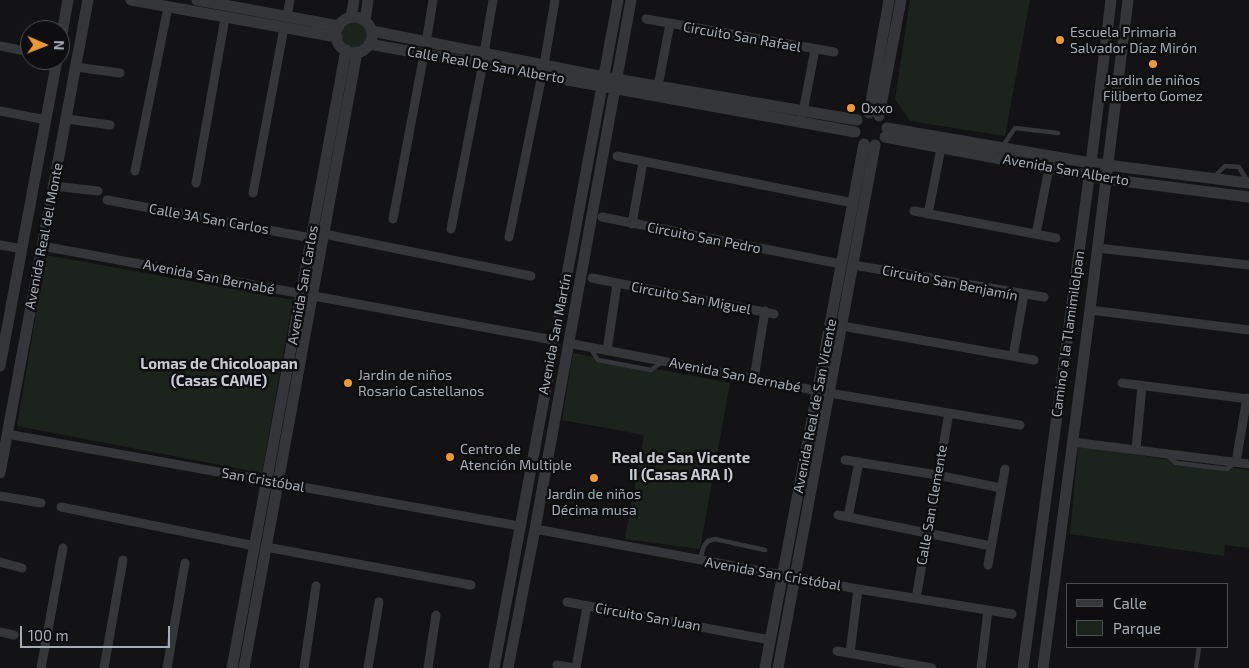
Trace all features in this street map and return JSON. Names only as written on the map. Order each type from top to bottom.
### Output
[{"type":"street","points":[[64,20],[68,0]]},
{"type":"street","name":"Avenida Real del Monte","points":[[0,473],[88,0]]},
{"type":"street","points":[[131,0],[284,28],[338,32]]},
{"type":"street","points":[[197,0],[229,3],[338,32]]},
{"type":"street","points":[[287,17],[290,0]]},
{"type":"street","points":[[351,17],[354,0]]},
{"type":"street","points":[[365,20],[368,0]]},
{"type":"street","points":[[393,218],[433,0]]},
{"type":"street","points":[[451,229],[493,0]]},
{"type":"street","points":[[509,237],[543,70],[555,0]]},
{"type":"street","name":"Avenida San Martín","points":[[494,668],[553,340],[618,0]]},
{"type":"street","name":"Avenida San Martín","points":[[508,668],[631,0]]},
{"type":"street","points":[[874,114],[889,0]]},
{"type":"street","points":[[874,114],[901,0]]},
{"type":"street","name":"Camino a la Tlamimilolpan","points":[[1023,668],[1111,0]]},
{"type":"street","name":"Camino a la Tlamimilolpan","points":[[1043,668],[1128,0]]},
{"type":"street","points":[[136,171],[168,7]]},
{"type":"street","points":[[351,17],[365,20],[372,31],[369,44],[362,51],[351,51],[338,43],[338,32],[342,22],[351,17]]},
{"type":"street","points":[[196,182],[225,18]]},
{"type":"street","name":"Circuito San Rafael","points":[[646,19],[834,52]]},
{"type":"street","name":"Circuito San Rafael","points":[[656,91],[670,24]]},
{"type":"street","points":[[253,193],[284,28]]},
{"type":"street","name":"Calle Real De San Alberto","points":[[372,31],[425,48]]},
{"type":"street","name":"Calle Real De San Alberto","points":[[369,44],[425,48],[603,81]]},
{"type":"street","points":[[0,46],[20,50]]},
{"type":"street","name":"Circuito San Rafael","points":[[802,117],[815,49]]},
{"type":"street","name":"Avenida San Carlos","points":[[232,668],[260,546],[307,295],[324,234],[351,51]]},
{"type":"street","name":"Avenida San Carlos","points":[[307,295],[311,238],[351,51]]},
{"type":"street","points":[[76,67],[120,73]]},
{"type":"street","name":"Avenida Real del Monte","points":[[0,366],[55,70]]},
{"type":"street","points":[[603,81],[802,117],[854,132]]},
{"type":"street","points":[[0,111],[46,120]]},
{"type":"street","points":[[802,117],[857,120],[860,117],[874,114],[883,119],[886,132],[870,145],[858,139],[854,132],[857,120]]},
{"type":"street","points":[[67,119],[110,125]]},
{"type":"street","name":"Avenida San Alberto","points":[[886,132],[1091,163],[1249,183]]},
{"type":"street","name":"Avenida San Alberto","points":[[886,132],[941,148],[1089,176],[1249,197]]},
{"type":"street","name":"Avenida Real de San Vicente","points":[[824,392],[842,326],[853,203],[870,145]]},
{"type":"street","name":"Avenida Real de San Vicente","points":[[778,668],[789,576],[870,145]]},
{"type":"street","points":[[928,214],[941,148]]},
{"type":"street","points":[[617,156],[853,203]]},
{"type":"street","name":"Circuito San Pedro","points":[[643,162],[632,224],[847,264]]},
{"type":"street","points":[[1036,234],[1048,168]]},
{"type":"street","points":[[54,186],[98,191]]},
{"type":"street","name":"Calle 3A San Carlos","points":[[107,200],[311,238]]},
{"type":"street","points":[[914,211],[1056,238]]},
{"type":"street","points":[[602,217],[632,224]]},
{"type":"street","points":[[324,234],[531,276]]},
{"type":"street","points":[[0,245],[22,249]]},
{"type":"street","name":"Avenida San Bernabé","points":[[42,246],[553,340]]},
{"type":"street","points":[[1097,248],[1249,265]]},
{"type":"street","name":"Circuito San Benjamín","points":[[847,264],[1024,294],[1013,356]]},
{"type":"street","points":[[592,278],[617,284]]},
{"type":"street","name":"Circuito San Miguel","points":[[607,350],[617,284],[765,311],[754,378]]},
{"type":"street","points":[[1024,294],[1044,296]]},
{"type":"street","points":[[1090,310],[1249,330]]},
{"type":"street","points":[[765,311],[774,314]]},
{"type":"street","points":[[842,326],[1034,360]]},
{"type":"street","name":"Avenida San Bernabé","points":[[568,343],[824,392],[1020,424]]},
{"type":"street","points":[[1122,383],[1248,399],[1236,462]]},
{"type":"street","points":[[1136,449],[1142,386]]},
{"type":"street","name":"Calle San Clemente","points":[[916,598],[948,412]]},
{"type":"street","name":"San Cristóbal","points":[[7,434],[520,526]]},
{"type":"street","points":[[1072,442],[1249,464]]},
{"type":"street","points":[[845,460],[1001,488]]},
{"type":"street","points":[[848,517],[859,462]]},
{"type":"street","points":[[988,565],[1005,469]]},
{"type":"street","points":[[0,496],[41,503]]},
{"type":"street","points":[[61,507],[260,546],[471,584]]},
{"type":"street","points":[[838,515],[991,546]]},
{"type":"street","name":"Avenida San Cristóbal","points":[[535,529],[700,561],[1012,614]]},
{"type":"street","name":"Avenida San Carlos","points":[[244,668],[260,546]]},
{"type":"street","points":[[41,668],[63,548]]},
{"type":"street","points":[[104,668],[123,560]]},
{"type":"street","points":[[0,562],[22,568]]},
{"type":"street","points":[[167,668],[185,564]]},
{"type":"street","name":"Avenida Real de San Vicente","points":[[765,668],[770,640],[789,576]]},
{"type":"street","points":[[304,668],[316,586]]},
{"type":"street","points":[[850,653],[858,589]]},
{"type":"street","points":[[368,668],[379,602]]},
{"type":"street","points":[[567,602],[588,606]]},
{"type":"street","name":"Circuito San Juan","points":[[575,668],[588,606],[770,640]]},
{"type":"street","points":[[981,668],[988,610]]},
{"type":"street","points":[[428,668],[436,615]]},
{"type":"street","points":[[0,632],[14,635]]},
{"type":"street","points":[[837,651],[932,668]]},
{"type":"street","points":[[557,665],[575,668]]},
{"type":"lane","points":[[1001,148],[1015,128],[1058,133]]},
{"type":"lane","points":[[590,347],[598,360],[651,370],[663,361]]},
{"type":"lane","points":[[700,561],[704,546],[708,541],[715,539],[764,550]]},
{"type":"lane","points":[[1196,668],[1199,648]]},
{"type":"green space","points":[[910,0],[1030,0],[1005,136],[910,121],[895,99]]},
{"type":"green space","points":[[354,22],[363,26],[367,35],[363,44],[354,48],[345,44],[341,35],[345,26]]},
{"type":"green space","points":[[46,255],[293,300],[262,473],[17,426]]},
{"type":"green space","points":[[573,353],[730,383],[700,549],[625,539],[644,435],[562,420]]},
{"type":"green space","points":[[1078,447],[1249,470],[1249,548],[1225,545],[1224,556],[1070,534]]},
{"type":"place","name":"Escuela Primaria Salvador Díaz Mirón","points":[[1060,40]]},
{"type":"place","name":"Jardin de niños Filiberto Gomez","points":[[1153,64]]},
{"type":"place","name":"Oxxo","points":[[851,108]]},
{"type":"place","name":"Jardin de niños Rosario Castellanos","points":[[348,383]]},
{"type":"place","name":"Centro de Atención Multiple","points":[[450,457]]},
{"type":"place","name":"Jardin de niños Décima musa","points":[[594,478]]},
{"type":"district","name":"Lomas de Chicoloapan (Casas CAME)","points":[[219,372]]},
{"type":"district","name":"Real de San Vicente II (Casas ARA I)","points":[[681,466]]}]
